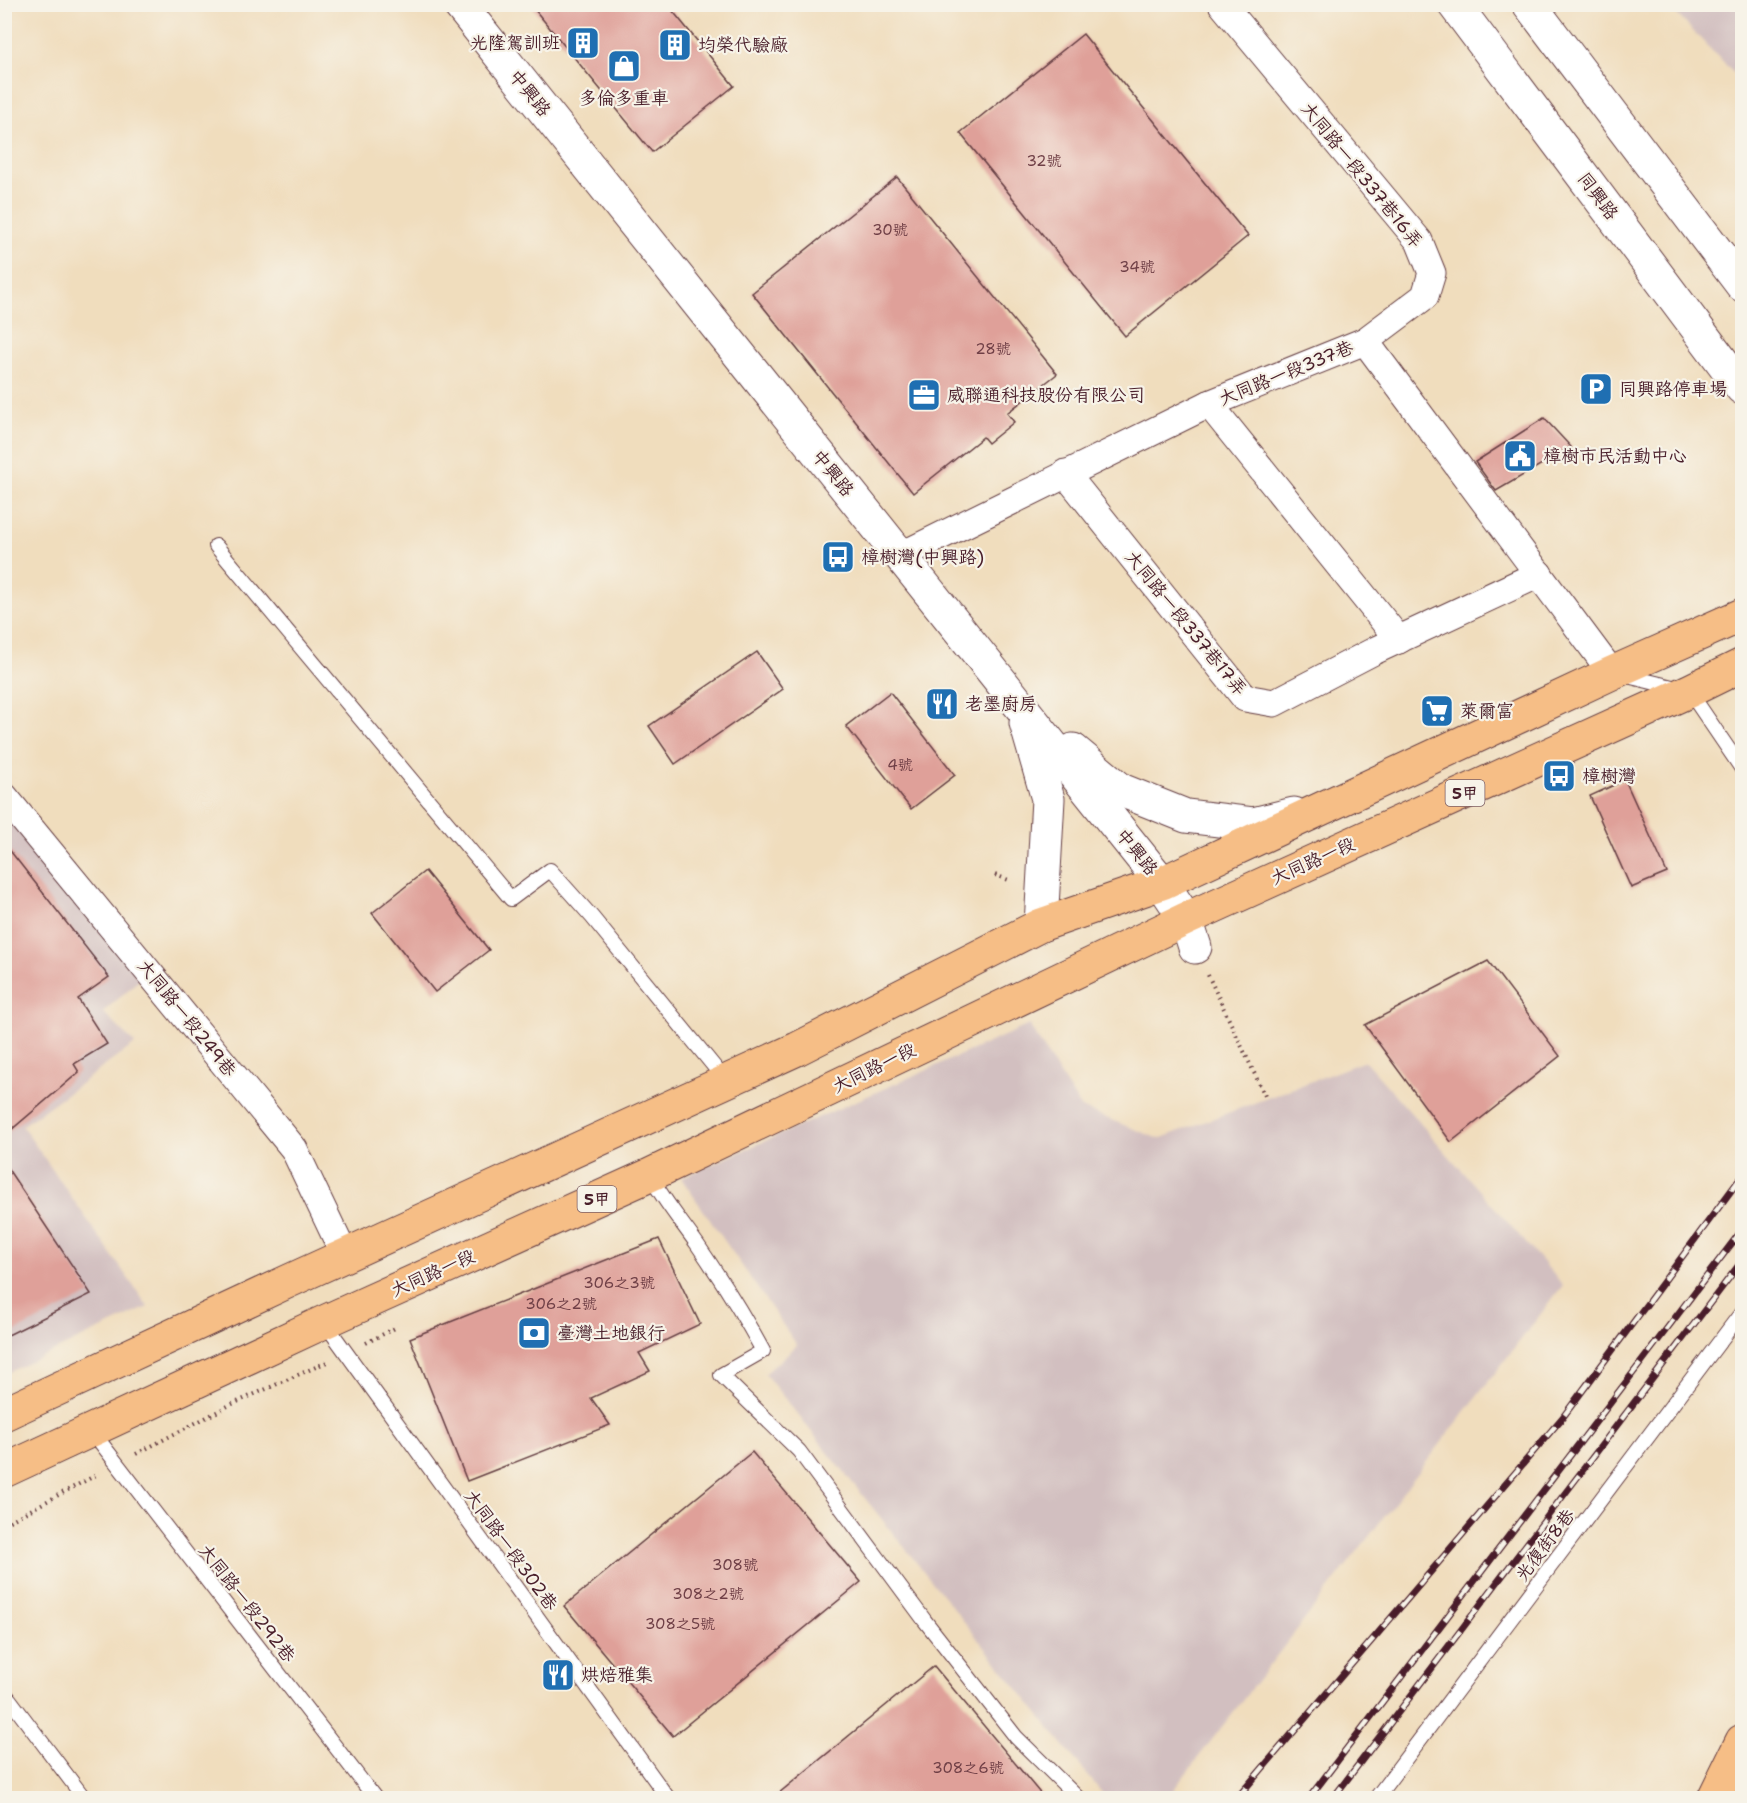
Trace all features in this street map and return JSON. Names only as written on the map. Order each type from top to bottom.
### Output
[{"type":"main road","name":"5甲","points":[[4,1414],[797,1049],[1041,925],[1162,883],[1612,673],[1743,615]]},
{"type":"main road","name":"大同路一段","points":[[4,1471],[324,1322],[650,1175],[819,1094],[1190,933],[1743,665]]},
{"type":"main road","points":[[797,1049],[819,1094]]},
{"type":"main road","points":[[1716,1798],[1743,1741]]},
{"type":"main road","points":[[1716,1798],[1743,1779]]},
{"type":"street","name":"中興路","points":[[459,4],[1162,883],[1190,933]]},
{"type":"street","name":"大同路一段337巷16弄","points":[[1222,4],[1419,241],[1432,273],[1425,296],[1365,341]]},
{"type":"street","name":"同興路","points":[[1454,4],[1743,388]]},
{"type":"street","points":[[1529,4],[1743,285]]},
{"type":"street","name":"大同路一段337巷","points":[[900,556],[1209,404],[1365,341],[1612,673]]},
{"type":"street","points":[[1209,404],[1399,640]]},
{"type":"street","name":"大同路一段337巷17弄","points":[[1065,473],[1245,698],[1274,703],[1399,640],[1539,574]]},
{"type":"street","points":[[1022,710],[1121,790],[1186,816],[1253,824],[1327,806]]},
{"type":"street","points":[[1022,710],[1048,799],[1041,925]]},
{"type":"street","name":"大同路一段249巷","points":[[4,796],[294,1149],[345,1256]]},
{"type":"lane","points":[[216,546],[511,899],[550,870],[592,917],[726,1081]]},
{"type":"lane","points":[[1612,673],[1689,692],[1743,769]]},
{"type":"lane","points":[[650,1175],[662,1198],[708,1261],[743,1315],[763,1351],[721,1375],[799,1451],[925,1621],[1016,1737],[1078,1798]]},
{"type":"lane","name":"光復街8巷","points":[[1376,1798],[1743,1312]]},
{"type":"lane","name":"大同路一段302巷","points":[[324,1322],[668,1798]]},
{"type":"lane","name":"大同路一段292巷","points":[[90,1431],[375,1798]]},
{"type":"lane","points":[[4,1692],[84,1798]]},
{"type":"path","points":[[1190,933],[1266,1098]]},
{"type":"shaded area","points":[[1668,5],[1742,5],[1742,82]]},
{"type":"shaded area","points":[[4,811],[141,978],[103,1012],[135,1044],[22,1126],[148,1307],[5,1374]]},
{"type":"shaded area","points":[[1029,1025],[1081,1108],[1159,1139],[1365,1061],[1563,1285],[1167,1798],[1106,1798],[765,1374],[797,1345],[681,1178]]},
{"type":"building","points":[[530,4],[667,4],[734,86],[652,152]]},
{"type":"building","points":[[1083,34],[1248,236],[1125,336],[960,133]]},
{"type":"building","points":[[897,177],[1057,374],[1007,413],[1014,422],[988,443],[983,437],[913,493],[752,293]]},
{"type":"building","name":"樟樹市民活動中心","points":[[1544,418],[1571,447],[1496,491],[1475,462]]},
{"type":"building","points":[[757,652],[783,689],[675,764],[649,726]]},
{"type":"building","points":[[890,692],[955,775],[911,809],[846,726]]},
{"type":"building","points":[[1625,780],[1667,873],[1631,888],[1590,796]]},
{"type":"building","points":[[4,843],[109,977],[78,999],[107,1044],[74,1064],[79,1072],[4,1136]]},
{"type":"building","points":[[425,871],[489,950],[435,992],[372,913]]},
{"type":"building","points":[[1488,961],[1560,1056],[1451,1142],[1365,1025]]},
{"type":"building","points":[[4,1163],[91,1294],[4,1337]]},
{"type":"building","points":[[659,1239],[700,1324],[639,1353],[650,1371],[591,1398],[610,1425],[467,1481],[410,1338]]},
{"type":"building","points":[[752,1452],[861,1582],[673,1736],[564,1606]]},
{"type":"building","points":[[934,1666],[1044,1798],[773,1798]]},
{"type":"railway","points":[[1237,1798],[1563,1417],[1742,1176]]},
{"type":"railway","points":[[1309,1798],[1742,1230]]},
{"type":"railway","points":[[1333,1798],[1742,1261]]},
{"type":"place","name":"光隆駕訓班","points":[[583,43]]},
{"type":"place","name":"均榮代驗廠","points":[[675,45]]},
{"type":"place","name":"多倫多重車","points":[[624,66]]},
{"type":"place","name":"同興路停車場","points":[[1596,389]]},
{"type":"place","name":"威聯通科技股份有限公司","points":[[924,395]]},
{"type":"place","name":"樟樹市民活動中心","points":[[1520,456]]},
{"type":"place","name":"樟樹灣(中興路)","points":[[838,557]]},
{"type":"place","name":"老墨廚房","points":[[942,704]]},
{"type":"place","name":"萊爾富","points":[[1437,711]]},
{"type":"place","name":"樟樹灣","points":[[1559,776]]},
{"type":"place","name":"臺灣土地銀行","points":[[534,1333]]},
{"type":"place","name":"烘焙雅集","points":[[558,1675]]}]
